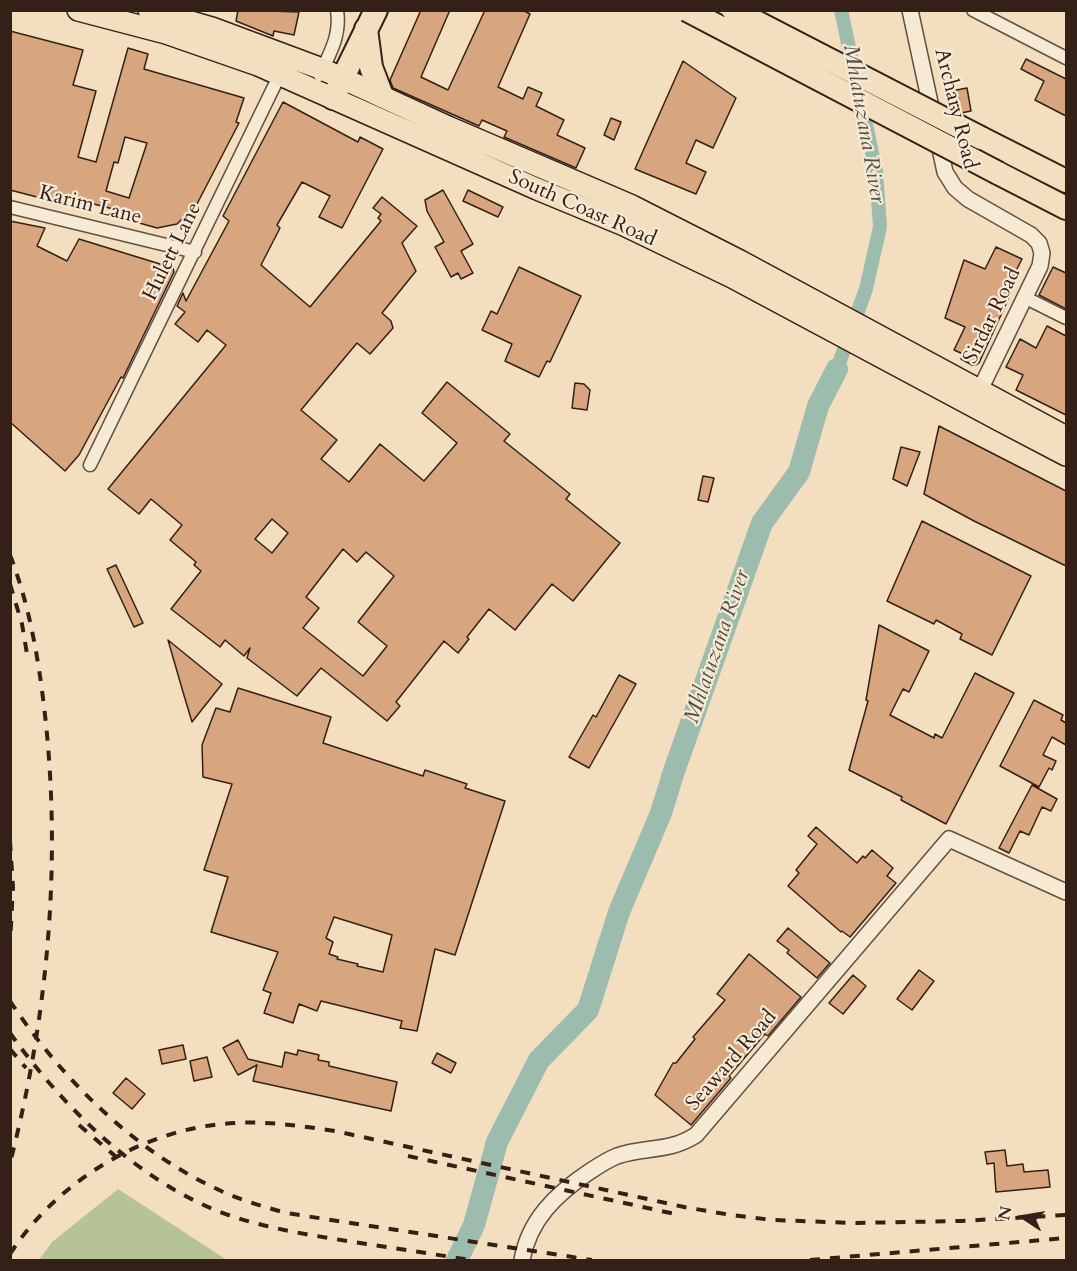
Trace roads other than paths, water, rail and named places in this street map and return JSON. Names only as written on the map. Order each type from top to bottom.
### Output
[{"type":"highway","name":"South Coast Road","points":[[78,10],[122,21],[209,37]]},
{"type":"highway","name":"South Coast Road","points":[[149,10],[209,37],[284,65],[332,73],[448,127],[474,149],[624,225],[736,269],[976,398],[1066,455]]},
{"type":"highway","points":[[687,10],[1066,208]]},
{"type":"highway","points":[[733,10],[1066,181]]},
{"type":"highway","points":[[323,94],[332,73],[371,20]]},
{"type":"highway","points":[[371,20],[371,67],[382,96]]},
{"type":"highway","name":"South Coast Road","points":[[284,65],[323,94],[440,146],[474,149]]},
{"type":"highway","points":[[440,146],[448,127]]},
{"type":"highway","name":"South Coast Road","points":[[976,398],[1066,437]]},
{"type":"street","points":[[332,73],[334,47],[338,33],[337,10]]},
{"type":"street","name":"Archary Road","points":[[910,10],[945,172],[955,188],[968,199],[1025,230],[1039,243]]},
{"type":"street","points":[[974,10],[1066,58]]},
{"type":"street","name":"Hulett Lane","points":[[90,465],[284,65]]},
{"type":"street","name":"Karim Lane","points":[[10,207],[195,252]]},
{"type":"street","name":"Sirdar Road","points":[[976,398],[1040,266],[1042,253],[1039,243]]},
{"type":"street","points":[[1026,298],[1066,318]]},
{"type":"street","name":"Seaward Road","points":[[522,1260],[524,1249],[539,1216],[550,1202],[577,1180],[616,1156],[671,1147],[696,1135],[949,839],[1066,892]]},
{"type":"waterway","name":"Mhlatuzana River","points":[[841,10],[855,76]]},
{"type":"waterway","name":"Mhlatuzana River","points":[[837,369],[866,289],[880,227],[876,171],[860,97]]},
{"type":"waterway","name":"Mhlatuzana River","points":[[457,1260],[474,1225],[497,1142],[539,1060],[588,1010],[619,912],[661,813],[762,523],[799,472],[818,406],[837,369]]},
{"type":"railway","points":[[10,555],[24,596],[41,682],[50,779],[52,834],[48,945],[42,1000],[23,1109],[10,1163]]},
{"type":"railway","points":[[10,584],[22,624],[27,654]]},
{"type":"railway","points":[[10,841],[13,887],[10,944]]},
{"type":"railway","points":[[10,1001],[52,1057],[101,1109],[157,1154],[186,1173],[225,1193],[286,1213],[592,1260]]},
{"type":"railway","points":[[10,1033],[53,1087],[103,1138],[130,1160],[189,1198],[236,1218],[269,1227],[471,1260]]},
{"type":"railway","points":[[10,1049],[26,1068]]},
{"type":"railway","points":[[10,1254],[30,1227],[53,1203],[107,1162],[169,1135],[202,1127],[235,1123],[273,1123],[335,1131],[684,1207],[773,1220],[852,1223],[961,1221],[1066,1215]]},
{"type":"railway","points":[[79,1125],[122,1162]]},
{"type":"railway","points":[[408,1156],[675,1214]]},
{"type":"railway","points":[[810,1260],[1066,1238]]}]
